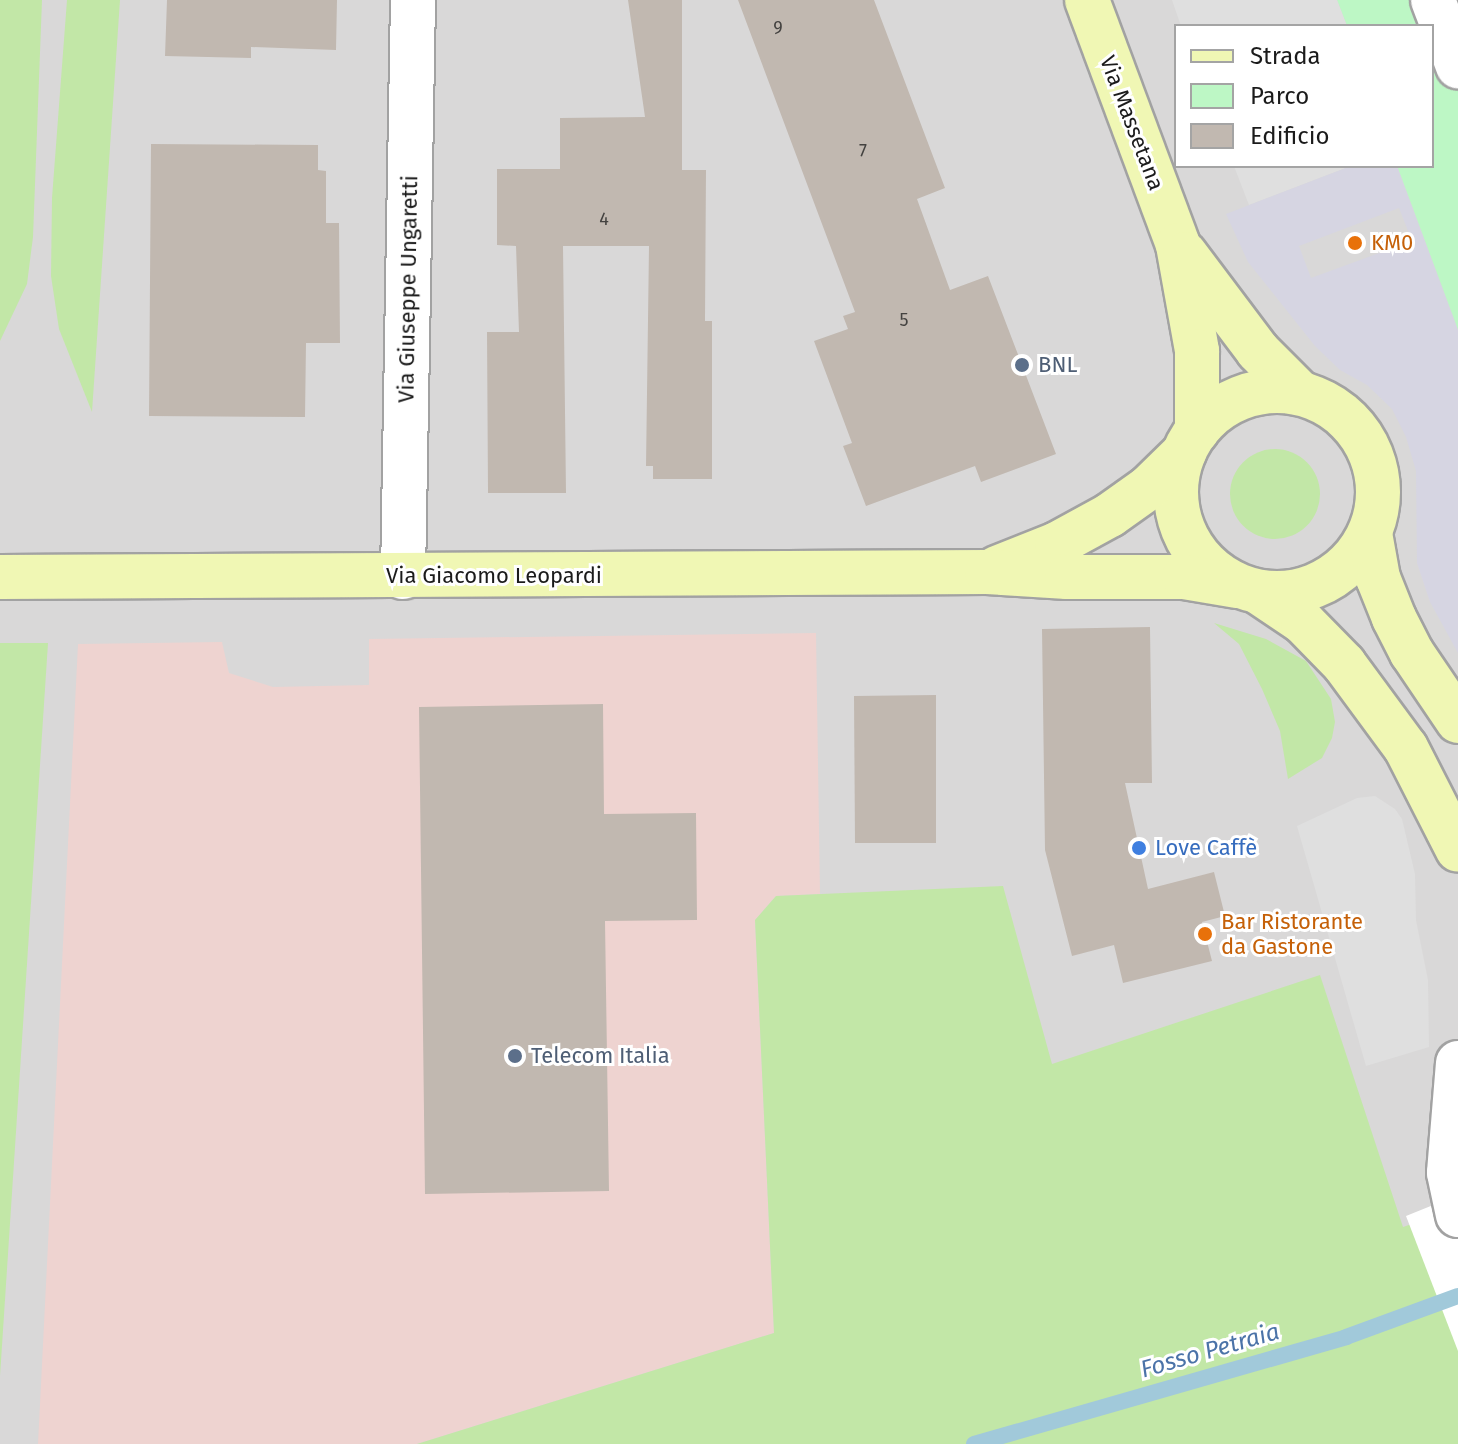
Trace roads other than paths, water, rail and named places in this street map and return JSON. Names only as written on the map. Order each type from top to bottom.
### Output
[{"type":"main road","name":"Via Massetana","points":[[1087,0],[1178,245],[1197,351],[1190,442]]},
{"type":"main road","name":"Via Massetana","points":[[1178,245],[1258,351],[1300,393]]},
{"type":"main road","points":[[1248,589],[1304,590],[1325,582],[1358,553],[1370,533],[1377,504],[1376,475],[1367,446],[1350,422],[1327,404],[1300,393],[1271,392],[1243,397],[1225,405],[1190,442],[1177,478],[1177,505],[1183,531],[1196,553],[1214,572],[1303,622],[1344,664],[1406,748],[1458,850]]},
{"type":"main road","name":"Via Giacomo Leopardi","points":[[987,572],[1057,544],[1110,515],[1148,488],[1190,442]]},
{"type":"main road","points":[[1370,533],[1378,578],[1394,618],[1412,653],[1458,721]]},
{"type":"main road","name":"Via Giacomo Leopardi","points":[[0,577],[987,572],[1067,577],[1184,577],[1248,589]]},
{"type":"street","name":"Via Giuseppe Ungaretti","points":[[403,577],[413,0]]},
{"type":"street","points":[[1433,0],[1458,66]]},
{"type":"street","points":[[1456,1209],[1449,1139],[1458,1063]]},
{"type":"waterway","name":"Fosso Petraia","points":[[974,1444],[1346,1337],[1458,1296]]},
{"type":"place","name":"KM0","points":[[1355,243]]},
{"type":"place","name":"BNL","points":[[1022,365]]},
{"type":"place","name":"Love Caffè","points":[[1139,848]]},
{"type":"place","name":"Bar Ristorante da Gastone","points":[[1205,934]]},
{"type":"place","name":"Telecom Italia","points":[[515,1056]]}]
